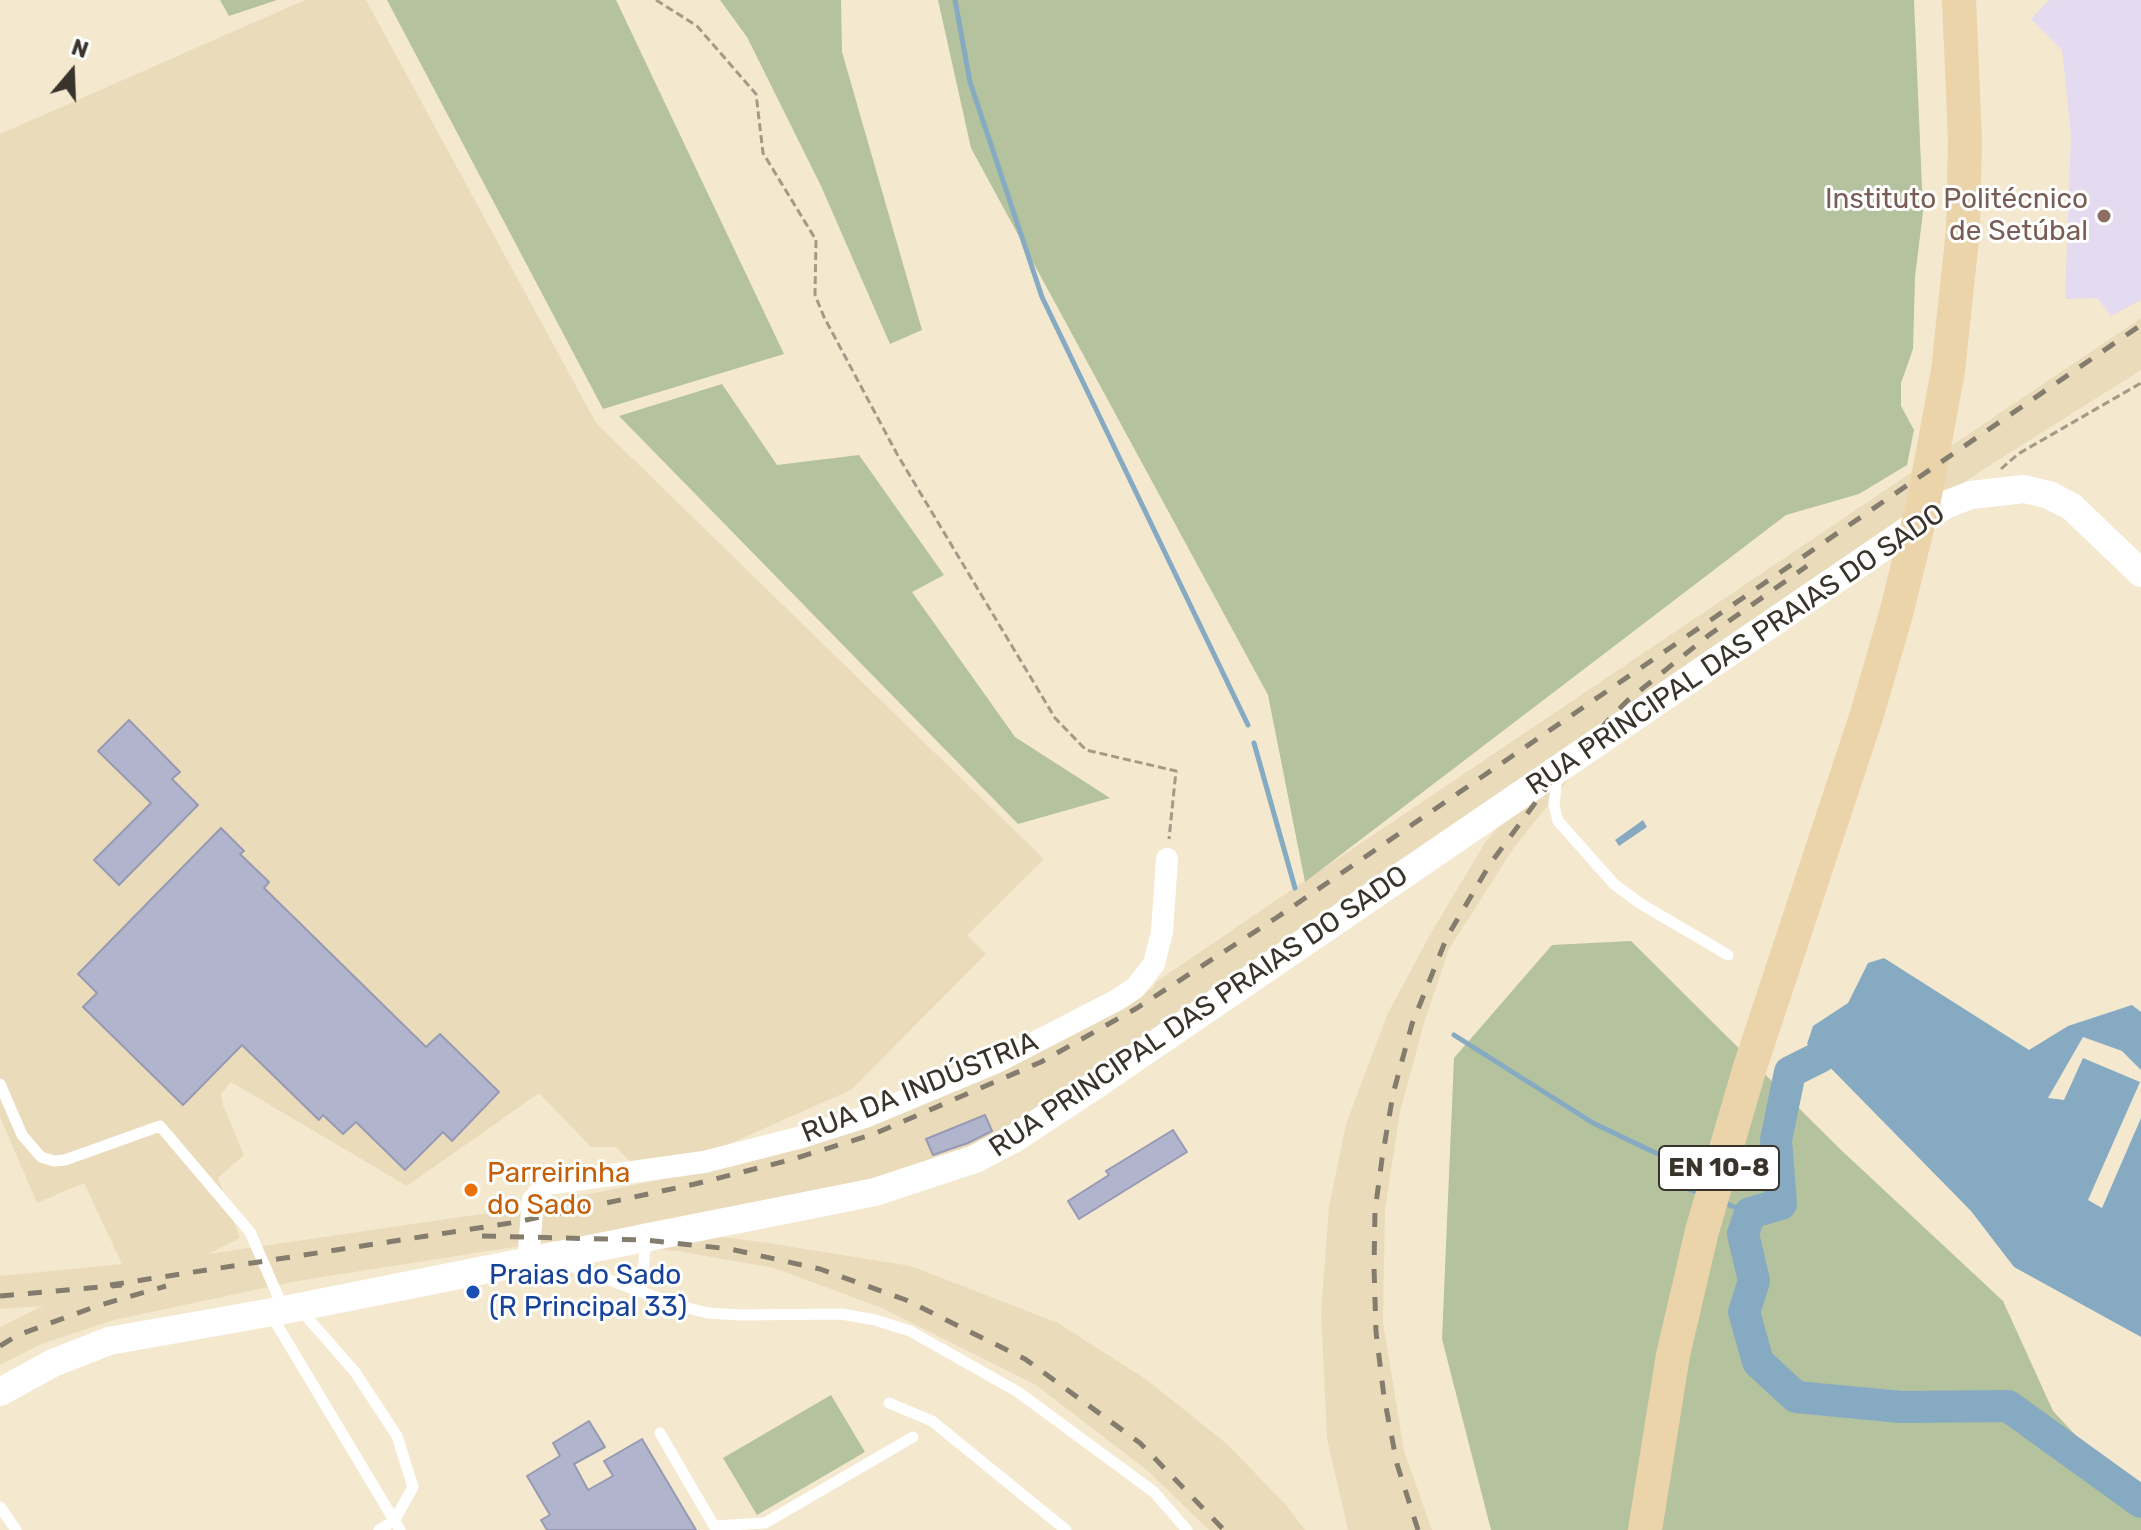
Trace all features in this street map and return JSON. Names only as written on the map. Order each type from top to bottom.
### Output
[{"type":"main road","name":"EN 10-8","points":[[1645,1530],[1671,1368],[1702,1231],[1750,1067],[1834,817],[1896,614],[1924,500],[1948,371],[1959,276],[1965,187],[1959,0]]},
{"type":"street","name":"RUA PRINCIPAL DAS PRAIAS DO SADO","points":[[0,1392],[53,1363],[109,1341],[646,1240],[875,1192],[953,1169],[996,1149],[1068,1103],[1558,772],[1945,505],[1971,495],[2024,489],[2049,495],[2072,507],[2141,573]]},
{"type":"street","name":"RUA DA INDÚSTRIA","points":[[538,1259],[533,1200],[547,1184],[704,1162],[852,1121],[997,1062],[1117,1000],[1135,988],[1154,964],[1162,932],[1167,859]]},
{"type":"lane","points":[[1558,772],[1554,805],[1558,821],[1614,884],[1641,904],[1728,955]]},
{"type":"lane","points":[[0,1084],[22,1135],[41,1157],[54,1161],[65,1160],[160,1126],[250,1232],[284,1310],[397,1526]]},
{"type":"lane","points":[[641,1291],[646,1240]]},
{"type":"lane","points":[[538,1259],[708,1313],[842,1314],[910,1331],[1018,1392],[1154,1492],[1187,1530]]},
{"type":"lane","points":[[284,1310],[355,1372],[397,1436],[413,1487],[397,1526]]},
{"type":"lane","points":[[889,1403],[932,1421],[1066,1530]]},
{"type":"lane","points":[[660,1433],[710,1528],[765,1523],[913,1437]]},
{"type":"lane","points":[[0,1507],[16,1530]]},
{"type":"lane","points":[[379,1530],[397,1526]]},
{"type":"path","points":[[656,0],[697,26],[756,94],[763,153],[816,240],[815,295],[824,317],[897,454],[1055,718],[1086,750],[1176,771],[1167,859]]},
{"type":"path","points":[[1971,495],[2018,454],[2141,383]]},
{"type":"shaded area","points":[[305,0],[366,0],[596,423],[1044,859],[967,935],[986,954],[851,1090],[720,1148],[633,1165],[616,1147],[591,1147],[539,1093],[407,1186],[231,1082],[221,1094],[244,1155],[218,1178],[240,1238],[208,1254],[515,1209],[732,1165],[1107,1015],[1153,988],[1156,982],[1275,901],[2141,318],[2141,370],[1981,471],[1620,715],[1513,849],[1449,949],[1424,1023],[1400,1112],[1385,1210],[1383,1322],[1404,1451],[1432,1530],[1348,1530],[1327,1439],[1321,1312],[1329,1207],[1346,1124],[1388,1013],[1486,841],[1559,757],[995,1138],[864,1181],[635,1225],[911,1266],[1058,1323],[1147,1380],[1227,1444],[1286,1505],[1305,1530],[1209,1530],[1148,1471],[1036,1385],[882,1308],[774,1268],[677,1251],[552,1241],[297,1281],[114,1320],[41,1344],[0,1365],[0,1327],[43,1306],[0,1309],[0,1276],[122,1264],[84,1183],[37,1203],[0,1117],[0,134]]},
{"type":"shaded area","name":"Instituto Politécnico de Setúbal","points":[[2049,0],[2141,0],[2141,300],[2111,316],[2097,298],[2065,299],[2071,135],[2062,50],[2031,19]]},
{"type":"green space","points":[[220,0],[277,0],[229,16]]},
{"type":"green space","points":[[387,0],[616,0],[784,354],[603,409]]},
{"type":"green space","points":[[720,0],[841,0],[842,52],[922,330],[890,344],[821,186],[747,37]]},
{"type":"green space","points":[[938,0],[1914,0],[1923,212],[1915,277],[1913,349],[1901,383],[1901,406],[1914,430],[1907,465],[1859,494],[1786,515],[1305,882],[1268,695],[971,148]]},
{"type":"green space","points":[[722,384],[777,465],[859,455],[944,575],[912,592],[1015,737],[1110,798],[1018,824],[619,416]]},
{"type":"green space","points":[[1631,941],[1840,1149],[2003,1301],[2053,1411],[2141,1505],[2141,1530],[1491,1530],[1442,1339],[1454,1058],[1552,945]]},
{"type":"green space","points":[[831,1395],[865,1452],[757,1515],[723,1458]]},
{"type":"water","points":[[1643,820],[1647,827],[1619,846],[1615,840]]},
{"type":"water","points":[[1884,958],[2029,1050],[2068,1026],[2132,1005],[2141,1012],[2141,1070],[2122,1051],[2083,1037],[2048,1098],[2064,1100],[2083,1058],[2140,1082],[2088,1200],[2102,1208],[2141,1118],[2141,1337],[2014,1267],[1971,1211],[1807,1044],[1813,1026],[1848,1003],[1868,963]]},
{"type":"building","points":[[129,720],[180,772],[172,779],[198,805],[119,885],[94,860],[151,803],[98,751]]},
{"type":"building","points":[[221,828],[244,851],[240,854],[269,882],[264,888],[426,1047],[440,1034],[499,1092],[452,1141],[443,1132],[405,1170],[356,1122],[343,1134],[323,1115],[319,1120],[242,1045],[183,1105],[83,1007],[97,993],[78,974]]},
{"type":"building","points":[[985,1115],[992,1131],[933,1155],[926,1139]]},
{"type":"building","points":[[1173,1130],[1187,1152],[1079,1219],[1068,1201],[1109,1175],[1106,1171]]},
{"type":"building","points":[[589,1421],[605,1447],[574,1464],[588,1490],[613,1476],[604,1461],[642,1439],[696,1530],[547,1530],[541,1520],[550,1515],[527,1476],[560,1456],[553,1443]]},
{"type":"waterway","points":[[955,0],[970,82],[1042,297],[1248,725]]},
{"type":"waterway","points":[[1254,743],[1295,888]]},
{"type":"waterway","points":[[1454,1035],[1593,1123],[1660,1155],[1684,1187],[1699,1193]]},
{"type":"waterway","points":[[1820,1057],[1790,1072],[1776,1140],[1781,1204],[1750,1213],[1743,1234],[1754,1281],[1744,1312],[1758,1362],[1796,1397],[1901,1407],[2008,1406],[2141,1502]]},
{"type":"waterway","points":[[1724,1203],[1750,1213]]},
{"type":"railway","points":[[110,1285],[517,1222],[695,1184],[790,1160],[874,1134],[1041,1062],[1137,1008],[1276,918],[2141,325]]},
{"type":"railway","points":[[1418,1530],[1397,1464],[1384,1397],[1376,1332],[1375,1211],[1393,1094],[1412,1024],[1447,937],[1490,864],[1558,772],[1627,701],[1709,635],[1807,566]]},
{"type":"railway","points":[[482,1236],[646,1240],[730,1249],[820,1269],[906,1300],[1025,1359],[1140,1443],[1224,1530]]},
{"type":"railway","points":[[0,1296],[122,1285]]},
{"type":"railway","points":[[0,1346],[18,1335],[97,1306],[166,1286]]},
{"type":"place","name":"Instituto Politécnico de Setúbal","points":[[2104,216]]},
{"type":"place","name":"Parreirinha do Sado","points":[[471,1190]]},
{"type":"place","name":"Praias do Sado (R Principal 33)","points":[[473,1292]]}]
